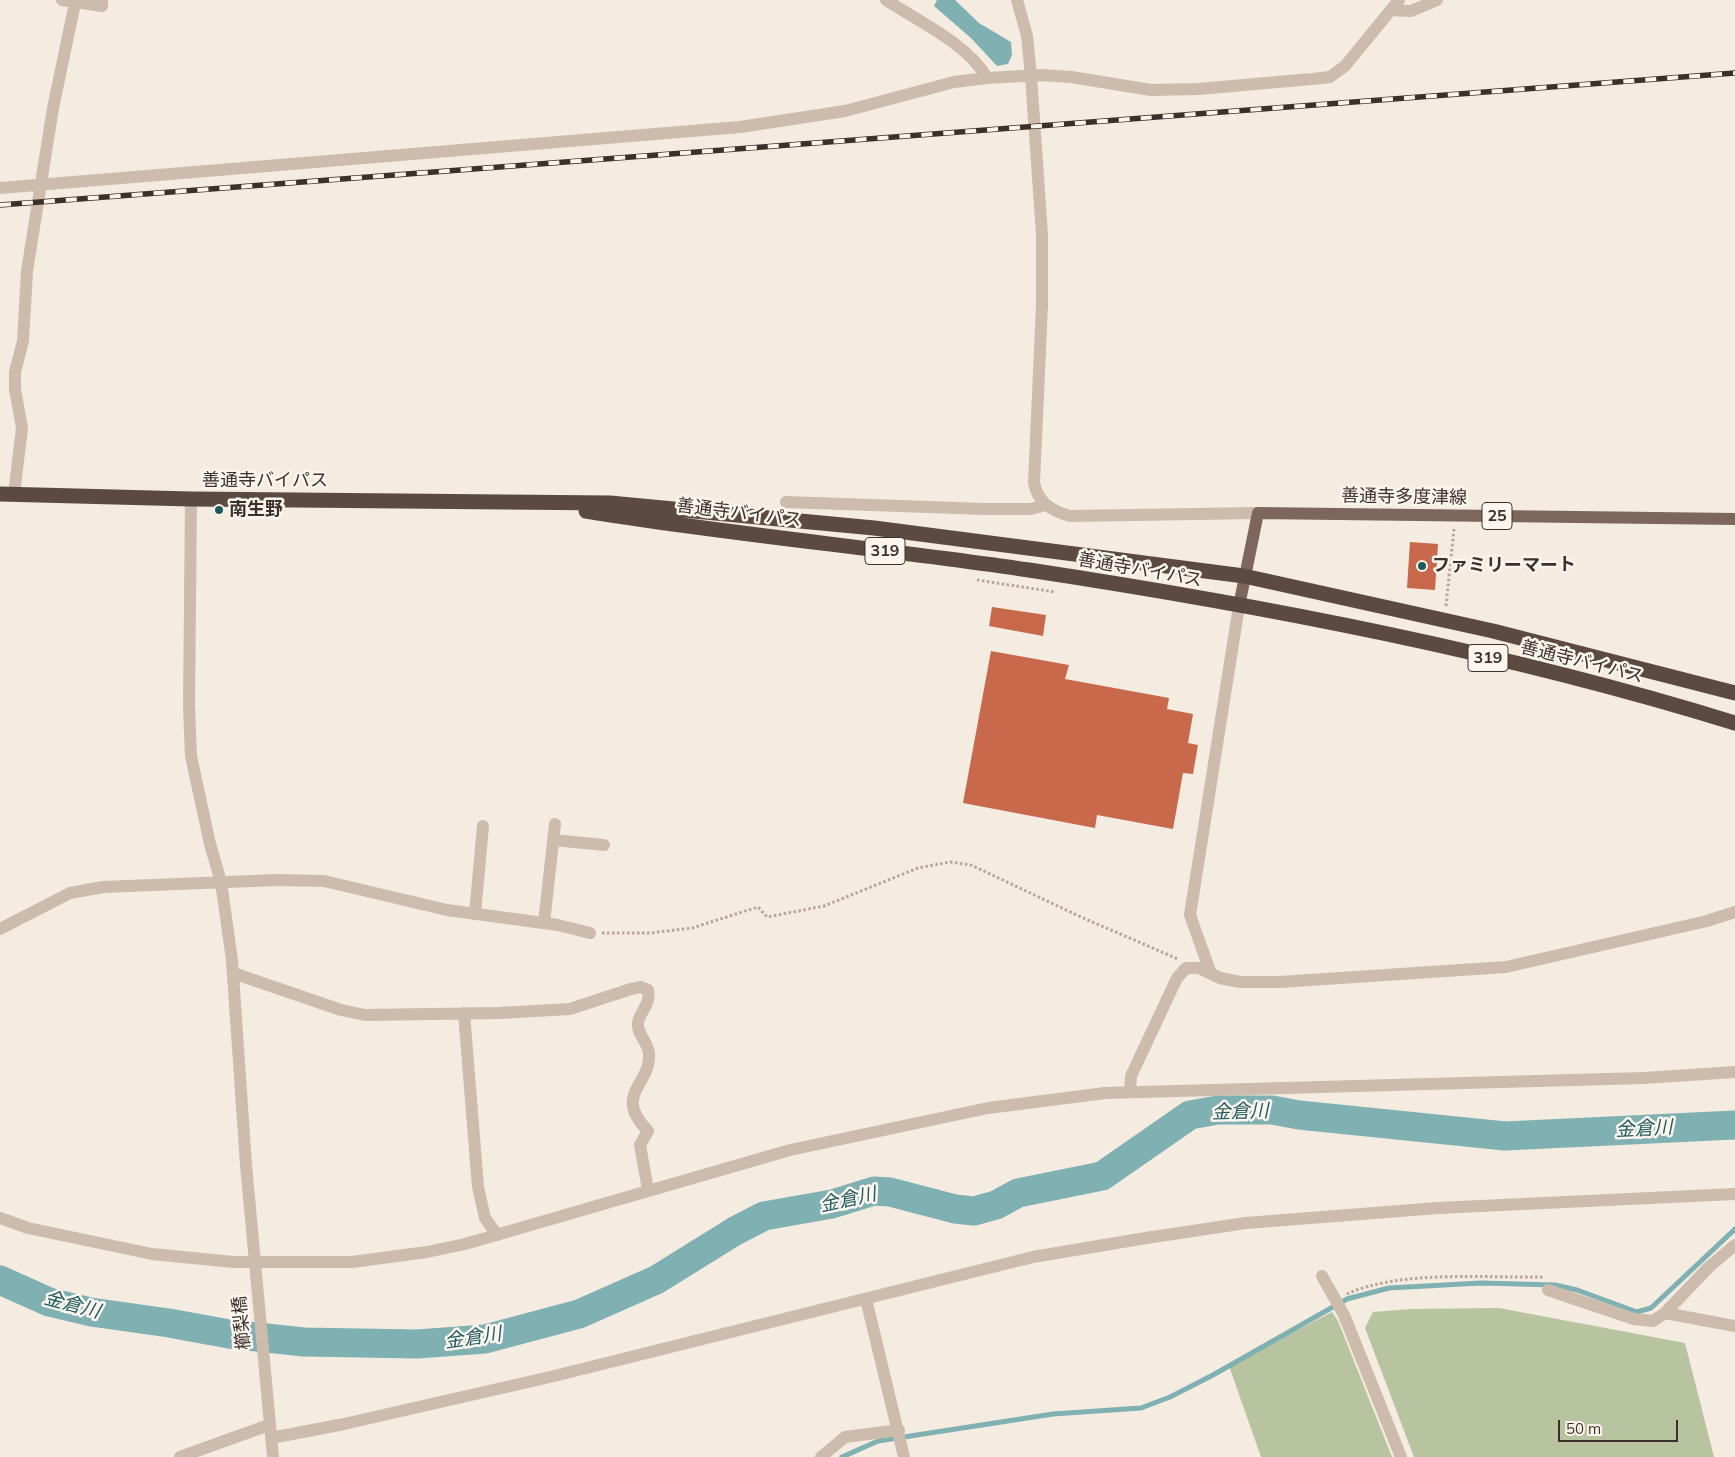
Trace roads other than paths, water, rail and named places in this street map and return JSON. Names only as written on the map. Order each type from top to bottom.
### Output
[{"type":"highway","name":"善通寺バイパス","points":[[7,494],[191,499],[610,503],[874,528],[1244,576],[1493,630],[1735,693]]},
{"type":"highway","name":"善通寺バイパス","points":[[530,501],[718,530],[1030,570],[1301,616],[1485,657],[1674,704],[1735,723]]},
{"type":"main road","points":[[1239,606],[1258,513]]},
{"type":"main road","name":"善通寺多度津線","points":[[1258,513],[1735,519]]},
{"type":"street","points":[[7,494],[22,428],[15,389],[15,372],[23,341],[27,271],[68,2],[102,6],[102,0]]},
{"type":"street","points":[[886,0],[965,51],[980,65],[987,78]]},
{"type":"street","points":[[1017,0],[1027,36],[1031,76],[1042,270],[1035,490],[1045,505],[1055,512],[1070,516],[1258,513]]},
{"type":"street","points":[[0,188],[740,127],[845,110],[954,82],[987,78],[1071,77],[1151,90],[1198,89],[1330,77],[1345,66],[1395,5],[1411,11],[1437,0]]},
{"type":"street","name":"櫛梨橋","points":[[191,499],[189,707],[192,756],[210,844],[221,882],[233,973],[254,1262],[273,1457]]},
{"type":"street","points":[[786,502],[985,509],[1032,508],[1045,505]]},
{"type":"street","points":[[1204,969],[1190,915],[1239,606]]},
{"type":"street","points":[[544,923],[556,824]]},
{"type":"street","points":[[475,914],[484,826]]},
{"type":"street","points":[[554,840],[604,845]]},
{"type":"street","points":[[0,929],[70,893],[103,887],[277,880],[324,881],[446,910],[544,923],[590,933]]},
{"type":"street","points":[[1130,1092],[1131,1076],[1177,978],[1186,968],[1204,969],[1220,978],[1240,982],[1280,982],[1506,967],[1688,926],[1735,912]]},
{"type":"street","points":[[233,973],[341,1010],[365,1015],[570,1009],[632,989],[641,987],[648,990],[650,998],[639,1020],[638,1027],[649,1052],[649,1059],[633,1095],[635,1112],[640,1123],[648,1131],[640,1145],[648,1190]]},
{"type":"street","points":[[464,1013],[478,1187],[485,1218],[497,1235]]},
{"type":"street","points":[[0,1218],[28,1228],[152,1254],[233,1262],[352,1262],[427,1252],[497,1235],[790,1150],[988,1108],[1105,1093],[1644,1078],[1735,1072]]},
{"type":"street","points":[[180,1457],[270,1431],[344,1424],[550,1377],[1033,1257],[1246,1223],[1438,1208],[1735,1194]]},
{"type":"street","points":[[1548,1290],[1634,1319],[1653,1321],[1665,1313],[1709,1267],[1735,1245]]},
{"type":"street","points":[[1322,1276],[1338,1303],[1402,1457]]},
{"type":"street","points":[[866,1299],[904,1457]]},
{"type":"street","points":[[1665,1313],[1735,1326]]},
{"type":"street","points":[[821,1457],[845,1437],[900,1435]]},
{"type":"water","points":[[937,0],[955,0],[979,23],[1011,42],[1012,55],[1008,64],[997,66],[972,39],[934,6]]},
{"type":"waterway","name":"金倉川","points":[[0,1280],[49,1302],[91,1312],[229,1334],[304,1342],[417,1344],[485,1339],[579,1314],[656,1280],[735,1231],[764,1216],[832,1204],[874,1191],[890,1192],[955,1209],[974,1211],[996,1205],[1018,1193],[1102,1176],[1190,1115],[1218,1110],[1272,1110],[1299,1115],[1505,1136],[1735,1125]]},
{"type":"waterway","points":[[842,1457],[878,1441],[1053,1414],[1141,1408],[1170,1397],[1213,1375],[1347,1299],[1389,1288],[1481,1283],[1555,1285],[1577,1290],[1637,1312],[1651,1308],[1735,1229]]},
{"type":"railway","points":[[0,205],[1735,73]]},
{"type":"place","name":"南生野","points":[[219,510]]},
{"type":"place","name":"ファミリーマート","points":[[1422,566]]}]
